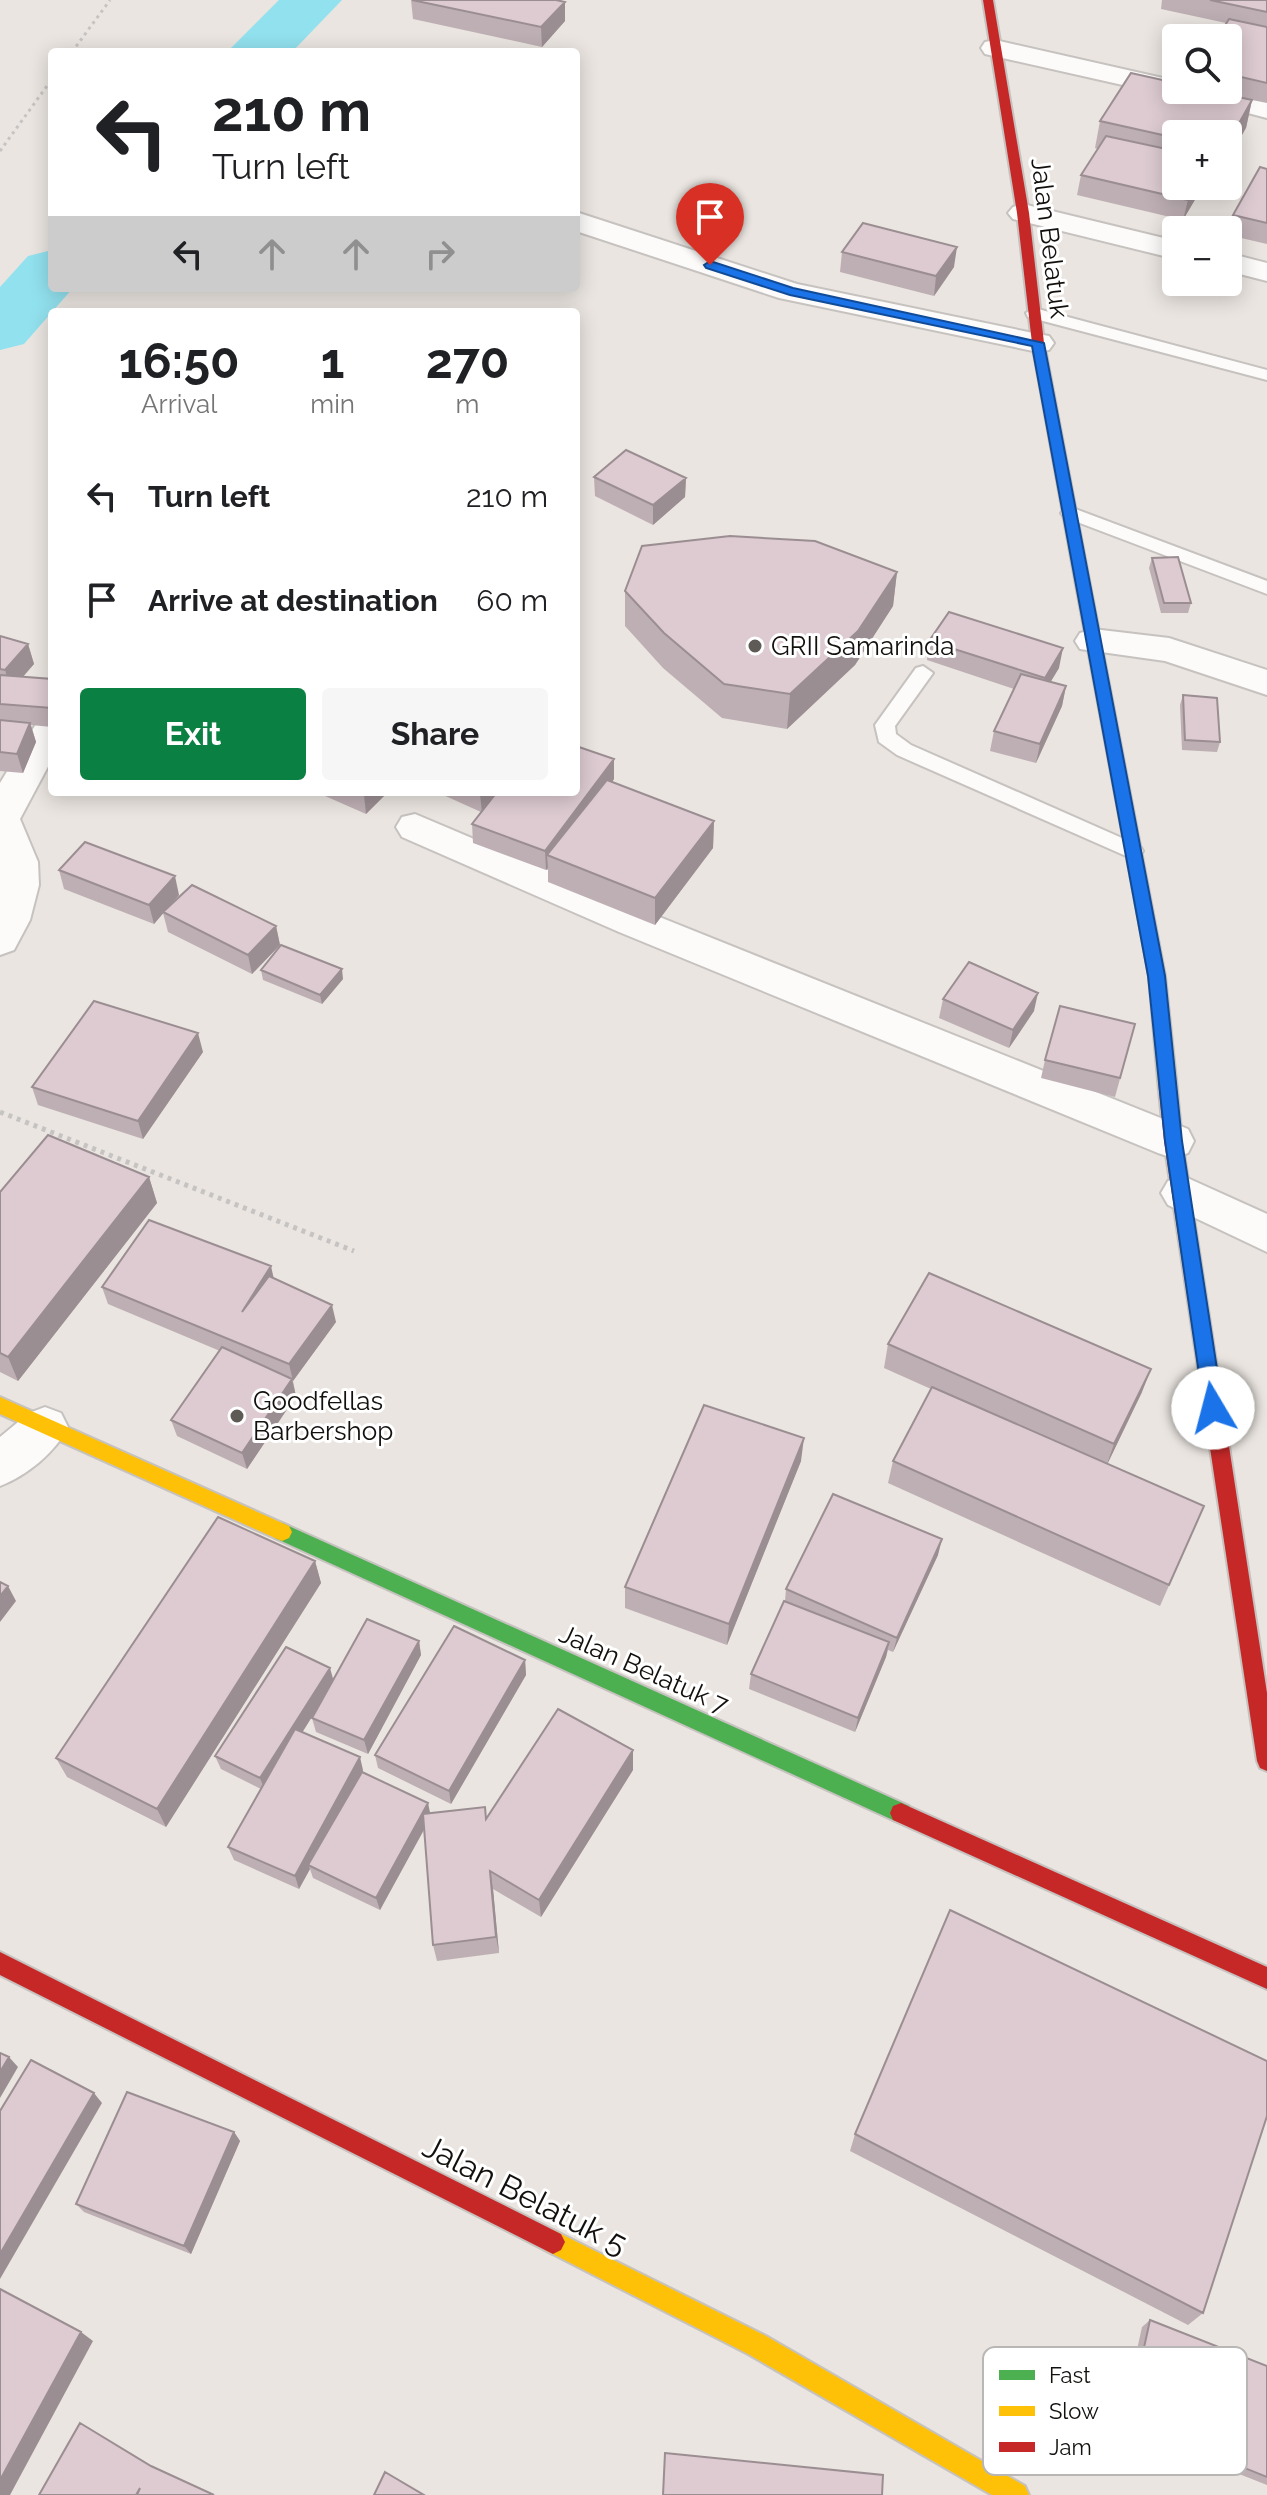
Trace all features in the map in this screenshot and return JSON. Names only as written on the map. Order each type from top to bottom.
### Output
[{"type":"street","name":"Jalan Belatuk","points":[[988,0],[1023,213],[1038,343],[1157,976],[1173,1141],[1264,1720],[1267,1761]]},
{"type":"street","points":[[995,48],[1162,86]]},
{"type":"street","points":[[1240,104],[1267,110]]},
{"type":"street","points":[[1023,213],[1162,247]]},
{"type":"street","points":[[580,222],[790,292],[1038,343]]},
{"type":"street","points":[[1242,266],[1267,272]]},
{"type":"street","points":[[1093,641],[1169,650],[1267,683]]},
{"type":"street","points":[[0,940],[12,911],[22,872],[14,850],[1,832],[1,814],[48,735]]},
{"type":"street","points":[[415,827],[633,922],[1173,1141]]},
{"type":"street","points":[[1183,1193],[1267,1234]]},
{"type":"street","name":"Jalan Belatuk 7","points":[[0,1405],[1267,1978]]},
{"type":"street","points":[[0,1465],[45,1427]]},
{"type":"street","name":"Jalan Belatuk 5","points":[[0,1963],[757,2345],[1016,2495]]},
{"type":"lane","points":[[1034,313],[1267,375]]},
{"type":"lane","points":[[1070,513],[1267,588]]},
{"type":"lane","points":[[923,673],[885,725],[886,737],[904,750],[1133,851]]},
{"type":"path","points":[[75,48],[110,0]]},
{"type":"path","points":[[0,151],[48,85]]},
{"type":"path","points":[[0,1112],[354,1251]]},
{"type":"building","points":[[412,0],[556,0],[565,2],[541,27]]},
{"type":"building","points":[[1210,0],[1267,0],[1267,12]]},
{"type":"building","points":[[1229,19],[1267,27],[1267,83],[1242,77],[1242,24],[1226,24]]},
{"type":"building","points":[[1131,73],[1162,80],[1162,104],[1242,104],[1242,98],[1252,100],[1241,120],[1162,120],[1162,135],[1100,121]]},
{"type":"building","points":[[1106,136],[1162,148],[1162,194],[1081,175]]},
{"type":"building","points":[[1260,167],[1267,169],[1267,223],[1233,215]]},
{"type":"building","points":[[863,223],[957,247],[936,276],[842,252]]},
{"type":"building","points":[[626,450],[686,478],[653,505],[594,477]]},
{"type":"building","name":"GRII Samarinda","points":[[730,536],[815,541],[897,572],[858,631],[790,694],[724,684],[664,633],[625,591],[642,546]]},
{"type":"building","points":[[1178,557],[1191,603],[1164,603],[1152,558]]},
{"type":"building","points":[[949,612],[1063,648],[1045,678],[929,641]]},
{"type":"building","points":[[0,636],[28,644],[5,670],[0,669]]},
{"type":"building","points":[[1021,674],[1066,686],[1040,744],[994,731]]},
{"type":"building","points":[[0,675],[48,679],[48,708],[0,704]]},
{"type":"building","points":[[1183,695],[1217,698],[1220,742],[1185,740]]},
{"type":"building","points":[[0,720],[30,723],[17,754],[0,752]]},
{"type":"building","points":[[580,747],[614,759],[545,851],[472,824],[494,796],[580,796]]},
{"type":"building","points":[[607,780],[714,821],[655,898],[547,855]]},
{"type":"building","points":[[85,842],[175,876],[149,905],[59,870]]},
{"type":"building","points":[[192,885],[276,926],[248,955],[163,912]]},
{"type":"building","points":[[281,945],[342,969],[320,995],[261,970]]},
{"type":"building","points":[[969,962],[1038,993],[1013,1030],[943,999]]},
{"type":"building","points":[[94,1001],[198,1033],[138,1121],[32,1087]]},
{"type":"building","points":[[1060,1006],[1135,1024],[1120,1078],[1045,1060]]},
{"type":"building","points":[[48,1135],[149,1177],[8,1357],[0,1353],[0,1192]]},
{"type":"building","points":[[149,1220],[271,1266],[242,1312],[269,1276],[332,1305],[289,1364],[102,1287]]},
{"type":"building","points":[[929,1273],[1151,1369],[1114,1444],[888,1344]]},
{"type":"building","name":"Goodfellas Barbershop","points":[[222,1347],[292,1379],[242,1453],[171,1420]]},
{"type":"building","points":[[932,1387],[1204,1506],[1169,1585],[893,1461]]},
{"type":"building","points":[[704,1405],[804,1438],[729,1624],[625,1587]]},
{"type":"building","points":[[833,1494],[942,1539],[897,1638],[786,1589]]},
{"type":"building","points":[[218,1517],[315,1561],[157,1809],[56,1758]]},
{"type":"building","points":[[0,1582],[8,1586],[0,1596]]},
{"type":"building","points":[[784,1601],[889,1642],[858,1718],[751,1674]]},
{"type":"building","points":[[367,1619],[419,1641],[364,1740],[312,1718]]},
{"type":"building","points":[[454,1626],[525,1660],[449,1791],[375,1755]]},
{"type":"building","points":[[286,1647],[330,1668],[260,1778],[215,1756]]},
{"type":"building","points":[[558,1709],[633,1750],[539,1900],[490,1871],[496,1937],[433,1945],[423,1814],[485,1807],[486,1819]]},
{"type":"building","points":[[295,1729],[360,1757],[295,1876],[228,1847]]},
{"type":"building","points":[[362,1772],[428,1803],[376,1898],[308,1865]]},
{"type":"building","points":[[950,1910],[1267,2061],[1267,2116],[1203,2313],[855,2134]]},
{"type":"building","points":[[0,2053],[9,2057],[0,2072]]},
{"type":"building","points":[[31,2060],[94,2093],[0,2254],[0,2111]]},
{"type":"building","points":[[127,2092],[234,2132],[184,2246],[76,2204]]},
{"type":"building","points":[[0,2289],[81,2332],[0,2480]]},
{"type":"building","points":[[1150,2320],[1219,2347],[1144,2347]]},
{"type":"building","points":[[1247,2358],[1267,2366],[1267,2477],[1247,2469]]},
{"type":"building","points":[[80,2423],[151,2466],[214,2495],[137,2495],[140,2488],[136,2495],[39,2495]]},
{"type":"building","points":[[665,2453],[883,2475],[882,2495],[663,2495]]},
{"type":"building","points":[[385,2472],[424,2495],[374,2495]]},
{"type":"waterway","points":[[261,48],[313,0]]},
{"type":"waterway","points":[[0,329],[48,275]]},
{"type":"traffic: fast","points":[[282,1532],[901,1813]]},
{"type":"traffic: slow","points":[[1083,585],[1157,976],[1167,1080]]},
{"type":"traffic: slow","points":[[0,1405],[282,1532]]},
{"type":"traffic: slow","points":[[553,2242],[757,2345],[1016,2495]]},
{"type":"traffic: jam","points":[[988,0],[1023,213],[1038,343],[1083,585]]},
{"type":"traffic: jam","points":[[1167,1080],[1173,1141],[1267,1761]]},
{"type":"traffic: jam","points":[[901,1813],[1267,1978]]},
{"type":"traffic: jam","points":[[0,1963],[553,2242]]},
{"type":"place","name":"GRII Samarinda","points":[[755,646]]},
{"type":"place","name":"Goodfellas Barbershop","points":[[237,1416]]},
{"type":"route","points":[[710,265],[790,292],[1038,343],[1157,976],[1173,1141],[1213,1408]]}]
